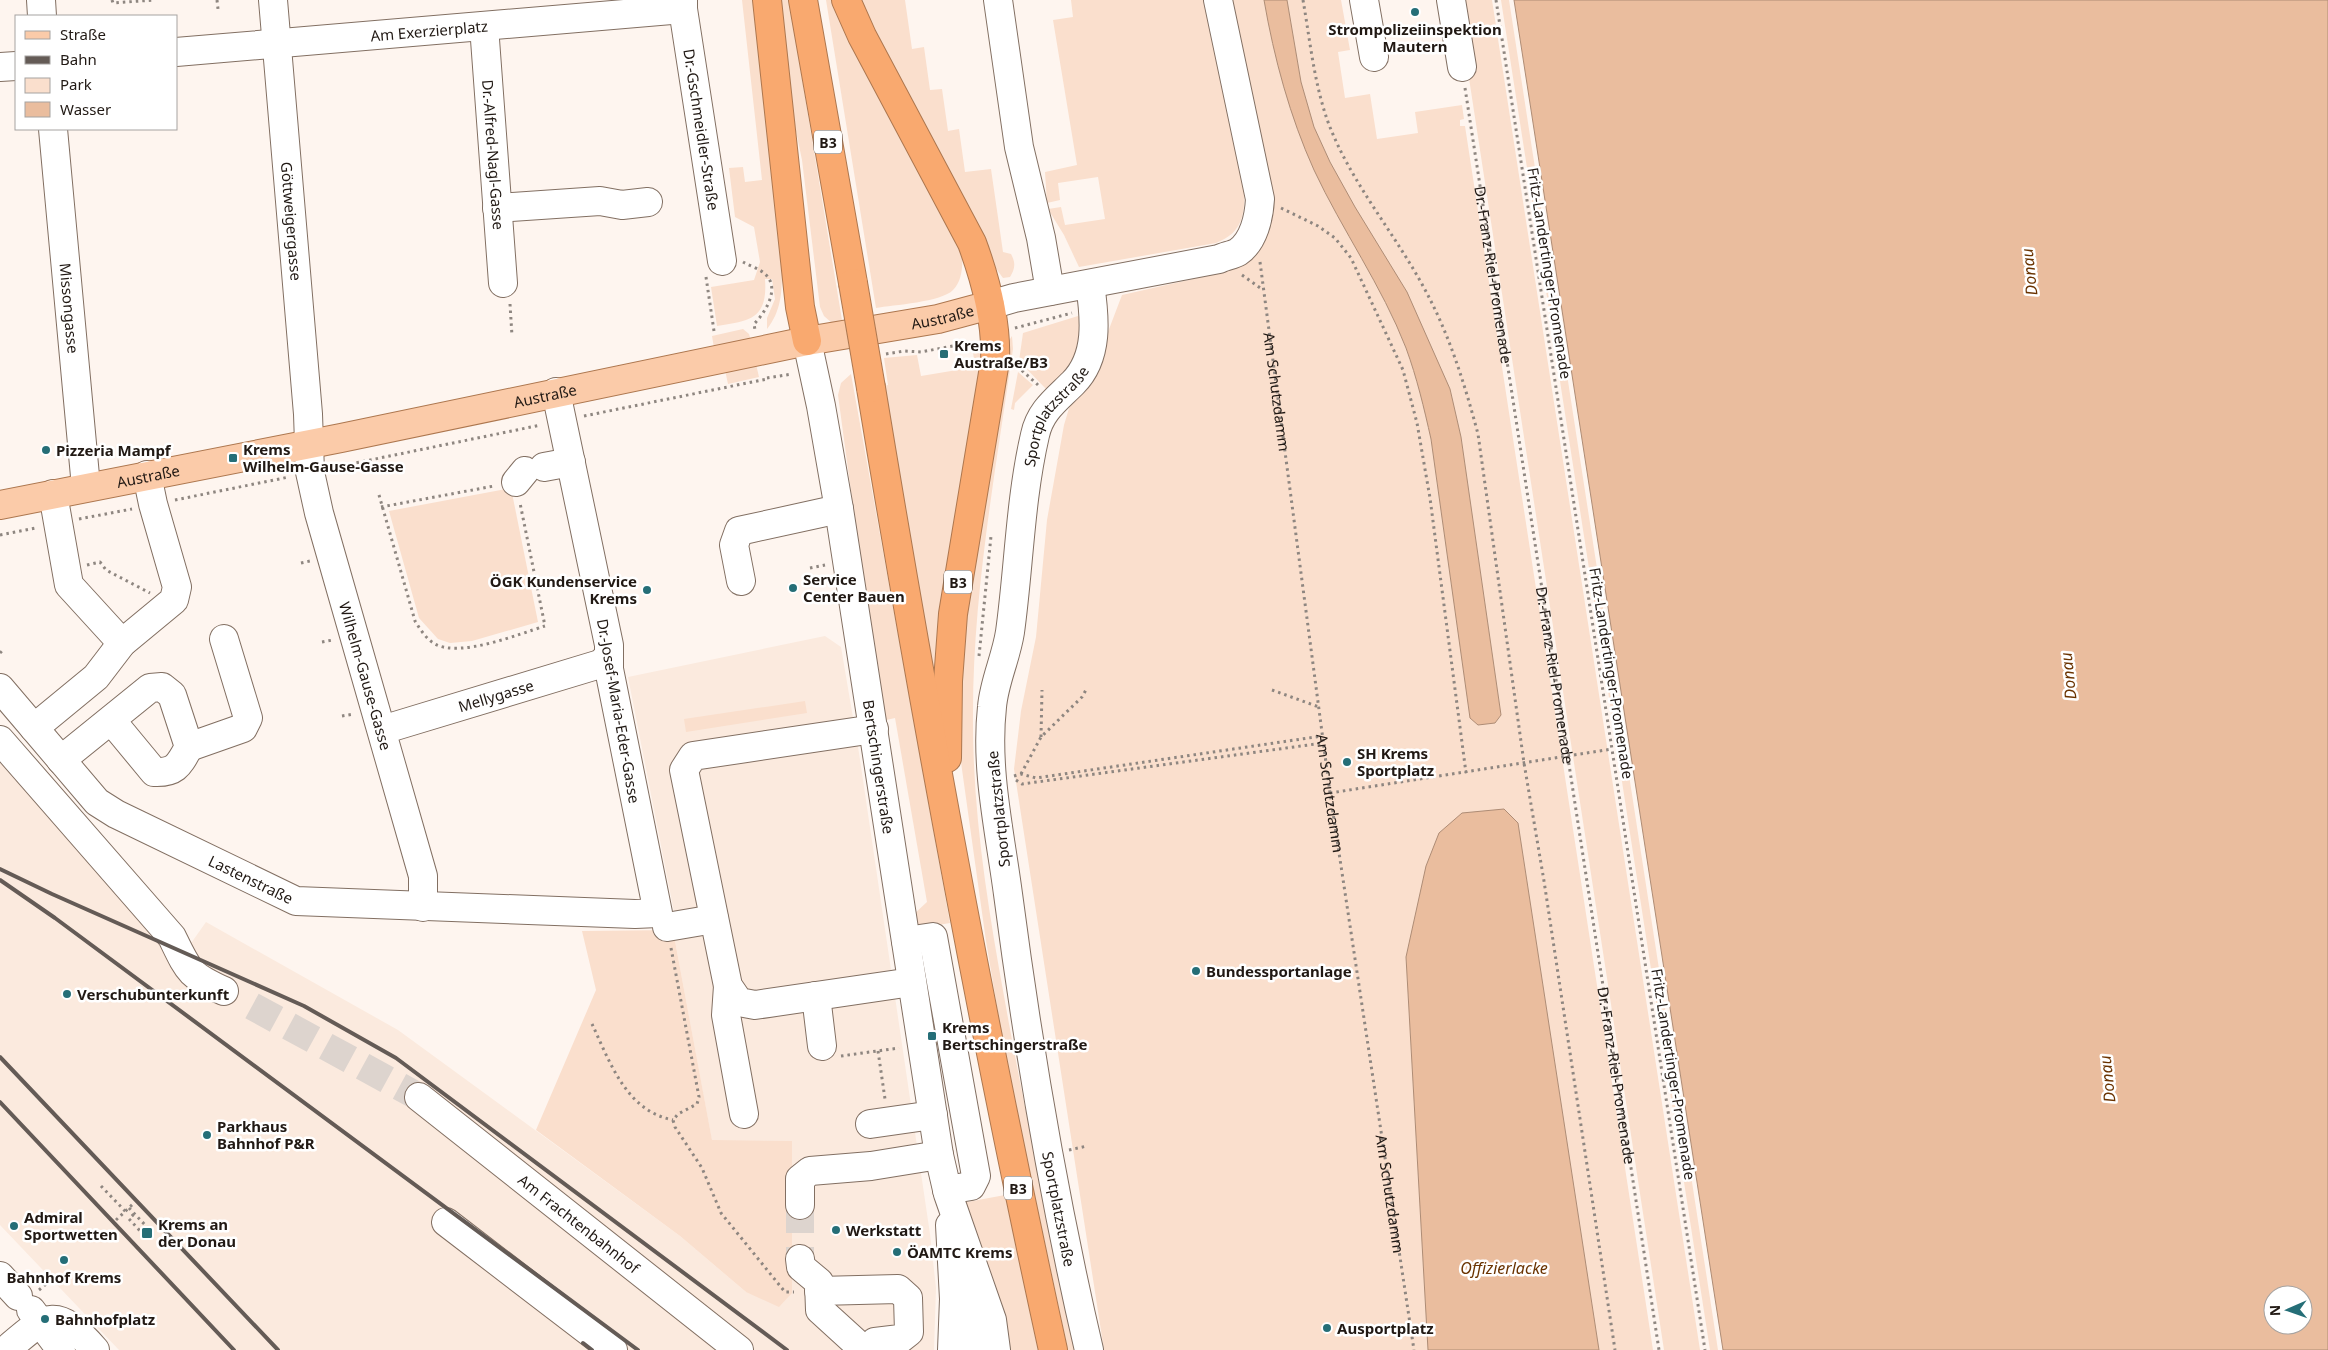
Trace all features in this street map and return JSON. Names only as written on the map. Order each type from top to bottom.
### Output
[{"type":"highway","points":[[767,0],[800,307],[806,341]]},
{"type":"highway","name":"B3","points":[[803,0],[946,822],[984,1025],[1053,1350]]},
{"type":"highway","name":"B3","points":[[816,0],[853,283]]},
{"type":"highway","points":[[846,0],[862,36],[972,243],[981,268],[990,305]]},
{"type":"highway","name":"B3","points":[[946,822],[948,681],[953,614],[995,361],[996,334],[990,305]]},
{"type":"main road","name":"Austraße","points":[[0,505],[310,444],[806,341],[938,319],[990,305]]},
{"type":"street","points":[[41,0],[42,15]]},
{"type":"street","name":"Göttweigergasse","points":[[273,0],[310,444]]},
{"type":"street","points":[[998,0],[1019,148],[1041,238],[1050,291]]},
{"type":"street","points":[[1090,284],[1220,259],[1238,252],[1250,237],[1259,216],[1260,199],[1218,0]]},
{"type":"street","points":[[1364,0],[1374,56]]},
{"type":"street","points":[[1451,0],[1462,67]]},
{"type":"street","name":"Am Exerzierplatz","points":[[178,52],[484,26],[683,4]]},
{"type":"street","name":"Dr.-Gschmeidler-Straße","points":[[683,4],[714,267]]},
{"type":"street","name":"Dr.-Alfred-Nagl-Gasse","points":[[484,26],[503,283]]},
{"type":"street","points":[[0,67],[15,66]]},
{"type":"street","name":"Missongasse","points":[[53,130],[86,487]]},
{"type":"street","points":[[497,208],[600,201],[622,205],[648,202]]},
{"type":"street","name":"Austraße","points":[[990,305],[1090,284]]},
{"type":"street","name":"Sportplatzstraße","points":[[1089,1350],[1067,1254],[1050,1163],[1014,938],[993,781],[990,728],[992,703],[1010,635],[1021,516],[1035,434],[1040,416],[1053,401],[1075,382],[1087,362],[1094,336],[1090,284]]},
{"type":"street","name":"Bertschingerstraße","points":[[806,341],[821,406],[874,729],[933,1115],[932,1156],[947,1192],[992,1320],[996,1350]]},
{"type":"street","name":"Dr.-Josef-Maria-Eder-Gasse","points":[[556,392],[609,645],[608,657],[662,920]]},
{"type":"street","name":"Wilhelm-Gause-Gasse","points":[[310,444],[310,472],[319,513],[424,876],[423,908]]},
{"type":"street","points":[[528,473],[571,462]]},
{"type":"street","points":[[34,728],[96,677],[122,643],[174,600],[177,588],[147,475]]},
{"type":"street","points":[[53,494],[69,586],[122,643]]},
{"type":"street","points":[[741,581],[734,545],[739,531],[839,509]]},
{"type":"street","points":[[111,720],[154,772],[168,773],[179,765],[189,747],[243,728],[248,718],[224,639]]},
{"type":"street","name":"Mellygasse","points":[[382,730],[600,664],[608,657]]},
{"type":"street","points":[[61,760],[150,688],[162,687],[172,695],[189,747]]},
{"type":"street","name":"Lastenstraße","points":[[0,688],[97,802],[116,814],[296,901],[423,908],[635,914],[662,920],[714,919]]},
{"type":"street","points":[[744,1114],[726,1015],[728,986],[684,770],[693,756],[874,729]]},
{"type":"street","points":[[0,740],[172,937],[186,966],[198,979],[224,991]]},
{"type":"street","points":[[906,941],[933,936],[976,1176],[971,1186],[947,1192]]},
{"type":"street","points":[[728,986],[738,1002],[755,1006],[912,982]]},
{"type":"street","points":[[816,996],[828,1052]]},
{"type":"street","name":"Am Frachtenbahnhof","points":[[419,1097],[739,1350]]},
{"type":"street","points":[[879,1123],[933,1115]]},
{"type":"street","points":[[800,1205],[800,1179],[810,1171],[871,1166],[932,1156]]},
{"type":"street","name":"Bertschingerstraße","points":[[947,1192],[953,1274],[952,1350]]},
{"type":"street","points":[[446,1222],[613,1350]]},
{"type":"street","points":[[800,1259],[801,1267],[819,1282],[820,1310],[864,1350]]},
{"type":"street","name":"Bertschingerstraße","points":[[953,1274],[971,1330],[980,1350]]},
{"type":"street","points":[[819,1290],[898,1289],[908,1298],[909,1332],[900,1339],[875,1342],[868,1350]]},
{"type":"street","points":[[6,1350],[17,1298]]},
{"type":"street","points":[[17,1298],[62,1350]]},
{"type":"street","points":[[17,1298],[52,1319],[61,1321],[95,1350]]},
{"type":"path","points":[[112,0],[113,4],[154,0]]},
{"type":"path","points":[[217,0],[218,9]]},
{"type":"path","points":[[1303,0],[1317,78],[1328,122],[1344,157],[1423,285],[1446,332],[1465,385],[1478,434],[1524,763],[1616,1350]]},
{"type":"path","name":"Fritz-Landertinger-Promenade","points":[[1496,0],[1705,1350]]},
{"type":"path","name":"Dr.-Franz-Riel-Promenade","points":[[1462,67],[1660,1350]]},
{"type":"path","points":[[1260,199],[1318,226],[1336,238],[1351,258],[1403,370],[1417,422],[1430,498],[1466,772]]},
{"type":"path","name":"Am Schutzdamm","points":[[1250,237],[1259,255],[1330,793],[1414,1350]]},
{"type":"path","points":[[714,331],[714,267],[735,259],[764,273],[769,278],[771,293],[768,307],[754,324],[757,336]]},
{"type":"path","points":[[503,283],[509,295],[512,336]]},
{"type":"path","points":[[1010,330],[1077,312]]},
{"type":"path","points":[[878,356],[904,351],[921,352],[978,340]]},
{"type":"path","points":[[1014,364],[1021,368],[1053,401]]},
{"type":"path","points":[[766,371],[768,379]]},
{"type":"path","points":[[583,416],[794,373]]},
{"type":"path","points":[[323,470],[546,424]]},
{"type":"path","points":[[379,495],[382,507],[414,621],[435,644],[450,649],[474,646],[545,626],[528,473],[382,507]]},
{"type":"path","points":[[83,565],[100,562],[102,567],[113,575],[170,603]]},
{"type":"path","points":[[810,568],[833,563]]},
{"type":"path","points":[[1087,688],[1082,696],[1041,737],[1021,774],[1036,778],[1322,736]]},
{"type":"path","points":[[1041,737],[1042,690]]},
{"type":"path","points":[[1272,690],[1319,707]]},
{"type":"path","points":[[1011,777],[1022,784],[1323,743]]},
{"type":"path","points":[[1330,793],[1612,750]]},
{"type":"path","points":[[662,920],[699,1097],[697,1104],[678,1114],[673,1120]]},
{"type":"path","points":[[592,1024],[626,1090],[635,1101],[662,1118],[673,1120]]},
{"type":"path","points":[[828,1052],[878,1050],[907,1046]]},
{"type":"path","points":[[878,1050],[879,1123]]},
{"type":"path","points":[[673,1120],[675,1127],[702,1168],[721,1213],[785,1292],[819,1290]]},
{"type":"path","points":[[101,1186],[127,1210],[136,1215],[148,1228],[142,1233],[129,1219],[133,1216],[136,1212]]},
{"type":"path","points":[[116,1220],[134,1203]]},
{"type":"shaded area","points":[[825,636],[841,647],[859,753],[930,1234],[936,1288],[934,1350],[119,1350],[0,1225],[0,759],[189,946],[206,922],[398,1030],[680,1236],[746,1292],[740,1141],[712,1141],[673,930],[675,917],[628,677]]},
{"type":"green space","points":[[742,0],[756,0],[782,262],[779,306],[767,329],[767,318],[775,299],[772,279],[765,279],[763,303],[760,310],[754,316],[739,322],[717,326],[711,287],[754,280],[760,262],[754,227],[735,217],[729,168],[743,167],[745,182],[762,180]]},
{"type":"green space","points":[[776,0],[789,0],[842,320],[832,323],[824,316],[820,307],[802,160],[789,98]]},
{"type":"green space","points":[[826,0],[835,0],[961,245],[961,275],[957,286],[947,294],[928,300],[876,308]]},
{"type":"green space","points":[[856,0],[905,0],[912,49],[924,47],[930,90],[942,89],[948,131],[959,129],[965,172],[991,169],[1003,252],[1011,254],[1013,257],[1014,269],[1010,277],[1003,278],[989,259]]},
{"type":"green space","points":[[1071,0],[1204,0],[1245,186],[1241,221],[1237,228],[1225,239],[1216,243],[1079,267],[1064,235],[1048,209],[1061,207],[1065,225],[1105,219],[1098,177],[1058,183],[1060,200],[1047,203],[1045,172],[1077,165],[1053,20],[1073,17]]},
{"type":"green space","points":[[1227,0],[1264,0],[1284,87],[1305,150],[1325,192],[1374,280],[1410,359],[1431,439],[1470,717],[1478,725],[1495,723],[1501,715],[1461,437],[1450,389],[1330,162],[1314,127],[1301,82],[1287,0],[1341,0],[1350,50],[1338,52],[1345,98],[1370,94],[1377,139],[1418,133],[1415,112],[1462,105],[1464,119],[1460,120],[1460,126],[1465,126],[1653,1350],[1599,1350],[1518,823],[1504,809],[1406,957],[1428,1350],[1104,1350],[1014,769],[1021,711],[1036,637],[1047,520],[1064,425],[1070,405],[1095,366],[1122,295],[1224,272],[1246,264],[1262,244]]},
{"type":"green space","points":[[1457,0],[1492,0],[1700,1350],[1664,1350]]},
{"type":"green space","points":[[1501,0],[1509,0],[1718,1350],[1710,1350]]},
{"type":"green space","points":[[1078,316],[1083,321],[1076,360],[1048,391],[1019,361],[1023,333]]},
{"type":"green space","points":[[743,329],[749,334],[751,341],[714,348],[712,336]]},
{"type":"green space","points":[[1012,336],[1013,349],[987,530],[977,622],[973,713],[975,784],[986,891],[1012,1041],[1076,1350],[1068,1350],[1007,1066],[986,941],[959,748],[964,616],[1008,342]]},
{"type":"green space","points":[[985,343],[937,682],[933,683],[884,386],[888,385],[884,358],[917,355],[921,376],[975,367],[972,345]]},
{"type":"green space","points":[[756,364],[759,377],[728,384],[725,370]]},
{"type":"green space","points":[[1018,372],[1033,385],[1015,403],[1014,410],[1011,409]]},
{"type":"green space","points":[[851,374],[950,923],[915,929],[913,915],[927,902],[895,718],[882,721],[838,395],[841,383]]},
{"type":"green space","points":[[511,488],[538,622],[472,641],[450,643],[438,639],[419,618],[389,511]]},
{"type":"green space","points":[[805,701],[807,713],[686,732],[684,719]]},
{"type":"green space","points":[[673,930],[712,1140],[792,1141],[792,1293],[779,1307],[746,1292],[680,1236],[536,1130],[596,990],[582,931]]},
{"type":"green space","points":[[1005,1195],[1038,1350],[1006,1350],[962,1203]]},
{"type":"water","points":[[1264,0],[1287,0],[1301,82],[1314,127],[1330,162],[1355,207],[1407,292],[1450,389],[1461,437],[1501,715],[1495,723],[1478,725],[1470,718],[1431,439],[1414,371],[1406,348],[1385,302],[1325,192],[1305,150],[1284,87]]},
{"type":"water","name":"Donau","points":[[1514,0],[2328,0],[2328,1350],[1723,1350]]},
{"type":"water","name":"Offizierlacke","points":[[1504,809],[1518,823],[1599,1350],[1428,1350],[1406,957],[1426,866],[1439,833],[1462,813]]},
{"type":"tunnel","points":[[252,1006],[419,1097]]},
{"type":"tunnel","points":[[800,1205],[800,1259]]},
{"type":"railway","points":[[0,869],[304,1006],[396,1058],[787,1350]]},
{"type":"railway","points":[[0,880],[55,918],[638,1350]]},
{"type":"railway","points":[[0,1057],[278,1350]]},
{"type":"railway","points":[[0,1102],[234,1350]]},
{"type":"railway","points":[[583,1343],[592,1350]]},
{"type":"place","name":"Strompolizeiinspektion Mautern","points":[[1415,12]]},
{"type":"place","name":"Krems Austraße/B3","points":[[944,354]]},
{"type":"place","name":"Pizzeria Mampf","points":[[46,450]]},
{"type":"place","name":"Krems Wilhelm-Gause-Gasse","points":[[233,458]]},
{"type":"place","name":"Service Center Bauen","points":[[793,588]]},
{"type":"place","name":"ÖGK Kundenservice Krems","points":[[647,590]]},
{"type":"place","name":"SH Krems Sportplatz","points":[[1347,762]]},
{"type":"place","name":"Bundessportanlage","points":[[1196,971]]},
{"type":"place","name":"Verschubunterkunft","points":[[67,994]]},
{"type":"place","name":"Krems Bertschingerstraße","points":[[932,1036]]},
{"type":"place","name":"Parkhaus Bahnhof P&R","points":[[207,1135]]},
{"type":"place","name":"Admiral Sportwetten","points":[[14,1226]]},
{"type":"place","name":"Werkstatt","points":[[836,1230]]},
{"type":"place","name":"Krems an der Donau","points":[[147,1233]]},
{"type":"place","name":"ÖAMTC Krems","points":[[897,1252]]},
{"type":"place","name":"Bahnhof Krems","points":[[64,1260]]},
{"type":"place","name":"Bahnhofplatz","points":[[45,1319]]},
{"type":"place","name":"Ausportplatz","points":[[1327,1328]]}]
